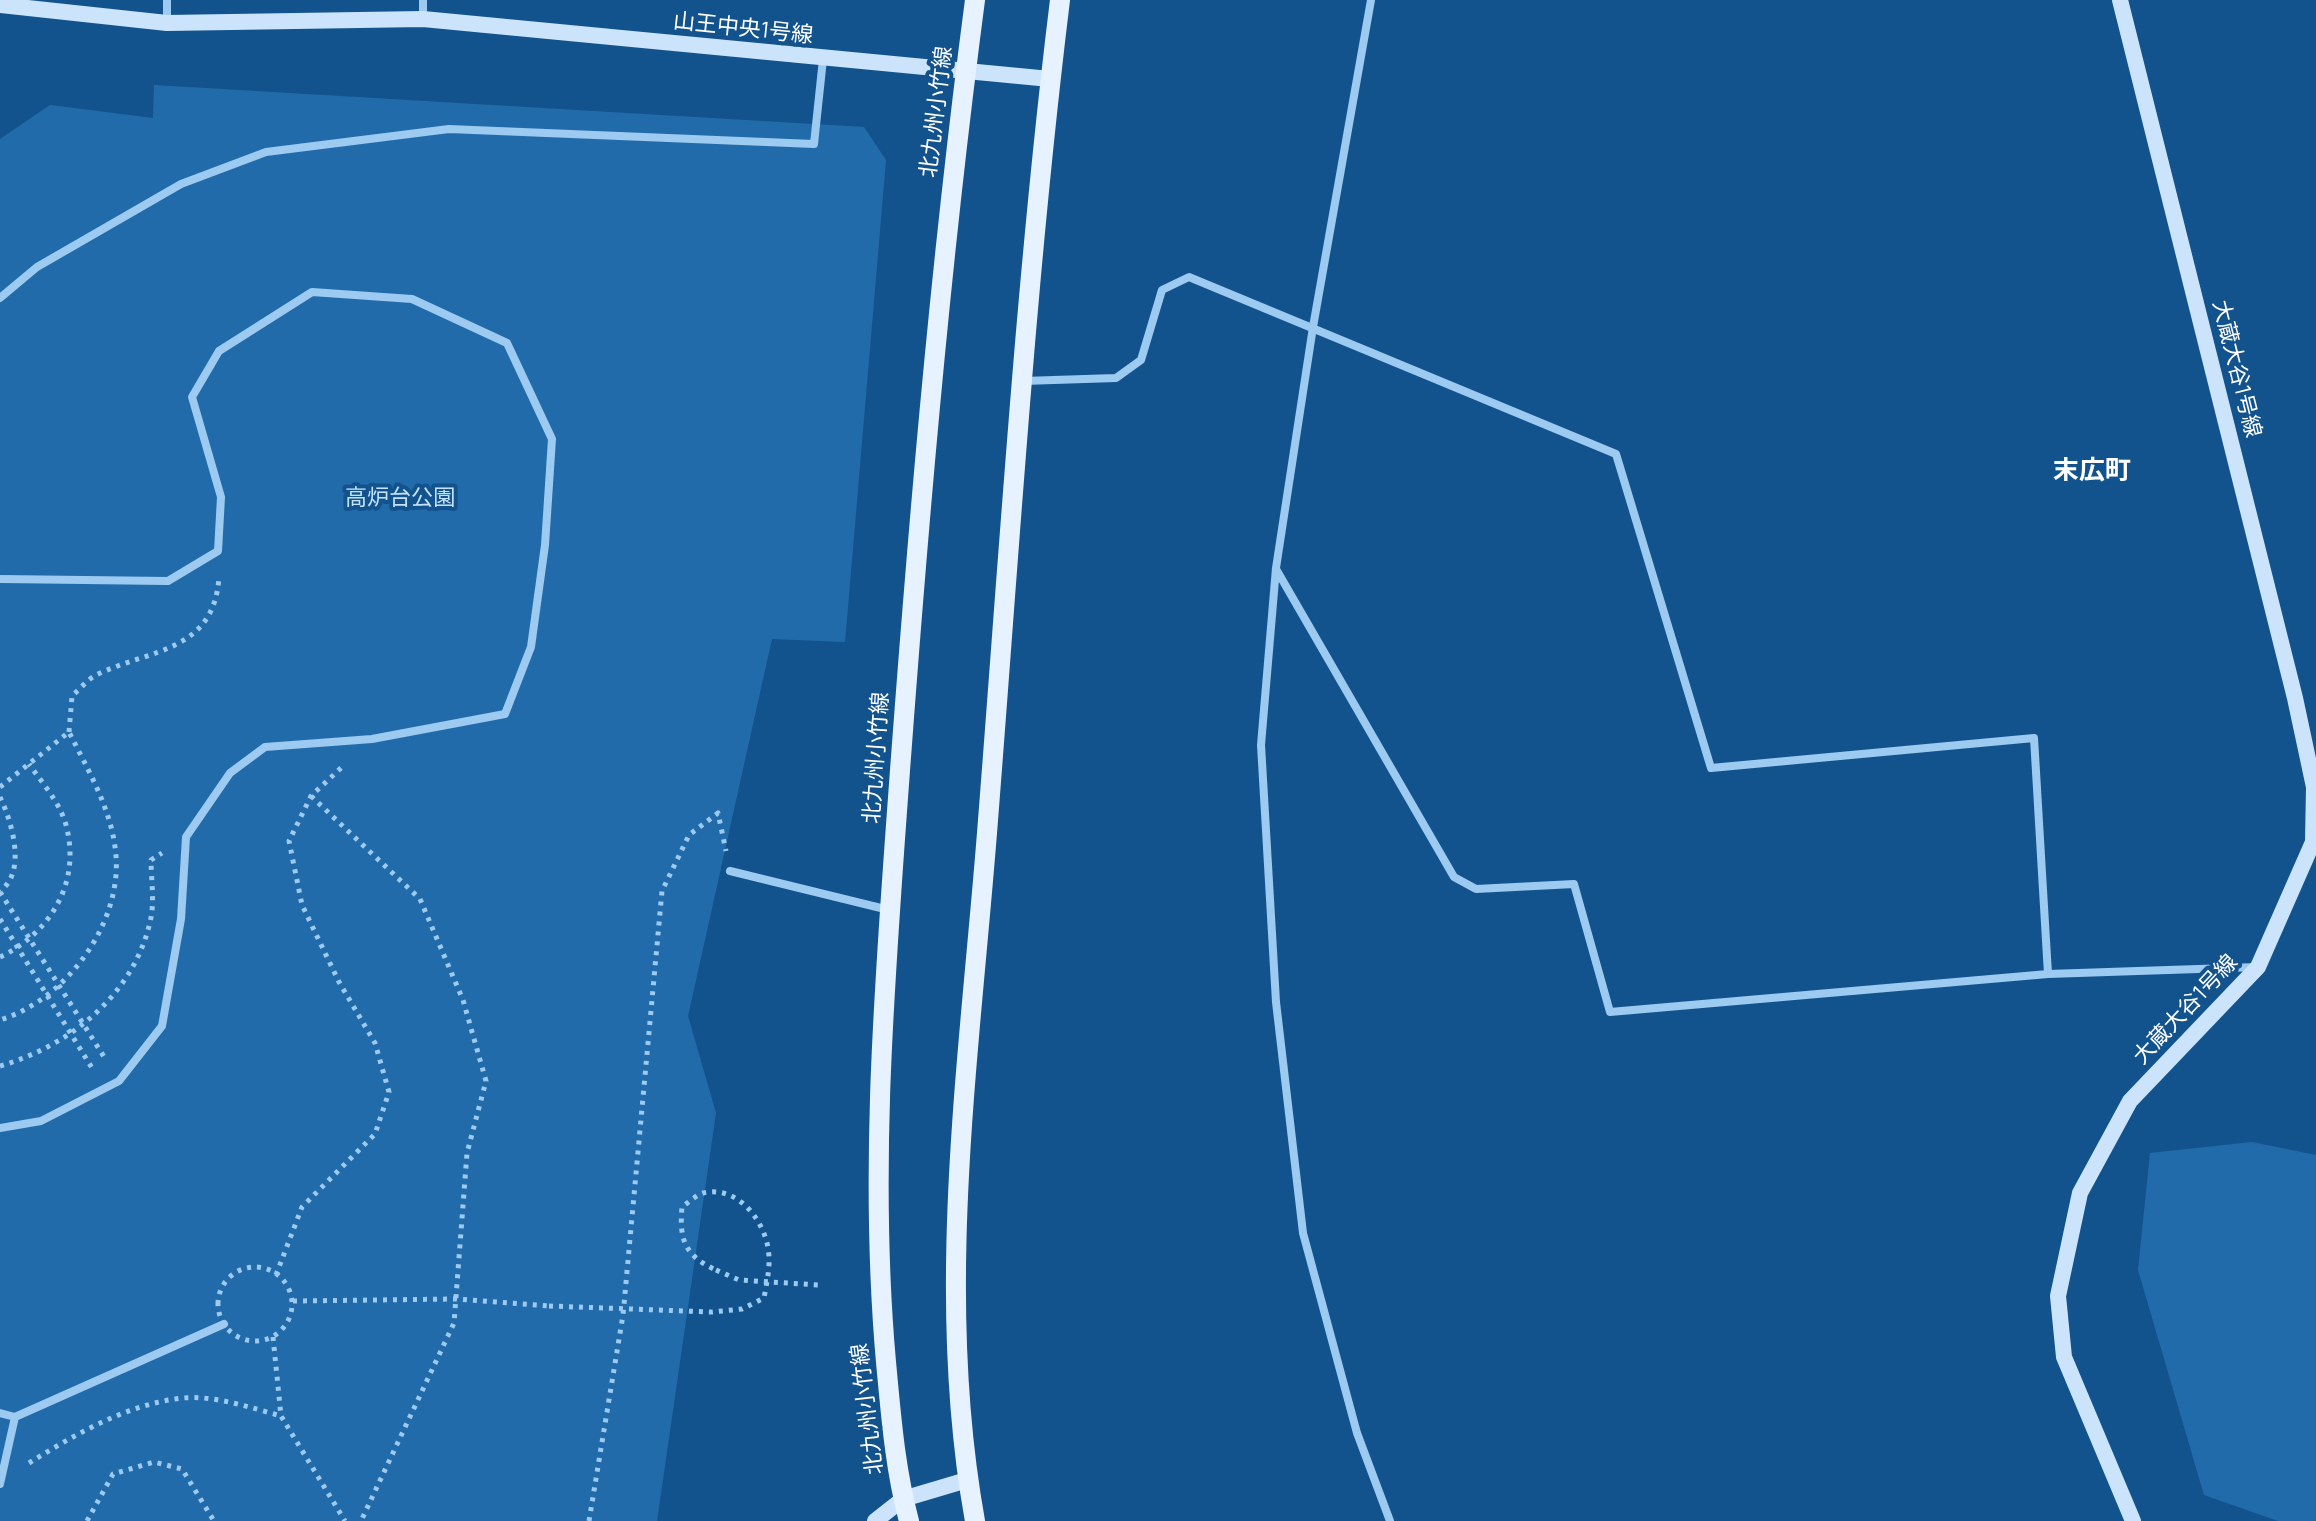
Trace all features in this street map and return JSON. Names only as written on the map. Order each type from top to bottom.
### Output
[{"type":"main road","name":"北九州小竹線","points":[[909,1521],[903,1499],[883,1335],[877,1204],[880,1057],[923,457],[975,0]]},
{"type":"main road","points":[[975,1521],[967,1480],[956,1366],[957,1212],[1023,381],[1060,0]]},
{"type":"street","points":[[167,0],[167,23]]},
{"type":"street","points":[[423,0],[423,19]]},
{"type":"street","points":[[1371,0],[1313,327],[1276,568],[1261,745],[1276,1002],[1303,1233],[1357,1433],[1390,1521]]},
{"type":"street","name":"大蔵大谷1号線","points":[[2120,0],[2288,667],[2314,787],[2313,842],[2258,967],[2130,1101],[2080,1193],[2058,1296],[2064,1357],[2133,1521]]},
{"type":"street","name":"山王中央1号線","points":[[0,5],[167,23],[423,19],[1050,79]]},
{"type":"street","points":[[0,298],[37,267],[181,184],[266,152],[449,129],[814,144],[823,59]]},
{"type":"street","points":[[1023,381],[1116,378],[1141,360],[1162,290],[1189,277],[1616,454],[1711,768],[2034,738],[2048,974]]},
{"type":"street","points":[[0,579],[168,581],[218,551],[221,497],[192,397],[219,351],[312,292],[412,299],[507,343],[552,439],[545,545],[531,647],[505,714],[372,739],[265,747],[230,773],[186,837],[181,919],[162,1026],[119,1081],[41,1121],[0,1128]]},
{"type":"street","points":[[1276,568],[1454,877],[1476,889],[1574,884],[1610,1012],[2048,974],[2258,967]]},
{"type":"street","points":[[730,871],[890,910]]},
{"type":"street","points":[[0,1413],[15,1417],[224,1324]]},
{"type":"street","points":[[0,1482],[15,1417]]},
{"type":"street","points":[[875,1521],[903,1499],[967,1480]]},
{"type":"path","points":[[0,1020],[46,993],[92,948],[106,919],[115,885],[115,847],[97,789],[69,732],[72,696],[93,676],[167,652],[205,624],[214,607],[218,551]]},
{"type":"path","points":[[0,787],[69,732]]},
{"type":"path","points":[[276,1275],[302,1207],[375,1134],[389,1092],[375,1043],[339,982],[302,905],[289,841],[311,796],[372,739]]},
{"type":"path","points":[[0,957],[29,938],[62,901],[71,866],[67,827],[55,800],[29,764]]},
{"type":"path","points":[[311,796],[420,899],[463,1000],[486,1081],[467,1153],[454,1323],[361,1521]]},
{"type":"path","points":[[0,797],[12,830],[15,868],[8,886],[0,892],[119,1081]]},
{"type":"path","points":[[589,1521],[623,1315],[662,891],[689,835],[718,813],[730,871]]},
{"type":"path","points":[[0,1066],[39,1055],[104,1007],[138,957],[151,920],[151,860],[186,837]]},
{"type":"path","points":[[0,919],[104,1090]]},
{"type":"path","points":[[293,1301],[456,1299],[712,1312],[742,1309],[764,1298],[769,1274],[768,1247],[761,1225],[744,1203],[724,1193],[702,1193],[682,1207],[680,1232],[685,1249],[716,1270],[739,1280],[818,1285]]},
{"type":"path","points":[[247,1267],[268,1268],[276,1275],[285,1281],[293,1301],[288,1323],[273,1337],[252,1342],[232,1335],[219,1318],[218,1297],[228,1278],[247,1267]]},
{"type":"path","points":[[273,1337],[281,1416],[345,1521]]},
{"type":"path","points":[[0,1482],[71,1437],[131,1409],[185,1398],[281,1416]]},
{"type":"path","points":[[87,1521],[113,1474],[154,1462],[182,1469],[214,1521]]},
{"type":"green space","name":"高炉台公園","points":[[154,85],[864,127],[886,160],[845,642],[772,639],[688,1016],[716,1113],[657,1521],[0,1521],[0,139],[50,105],[153,118]]},
{"type":"green space","points":[[2252,1142],[2316,1155],[2316,1521],[2278,1521],[2204,1495],[2138,1270],[2150,1153]]},
{"type":"district","name":"末広町","points":[[2092,472]]}]
